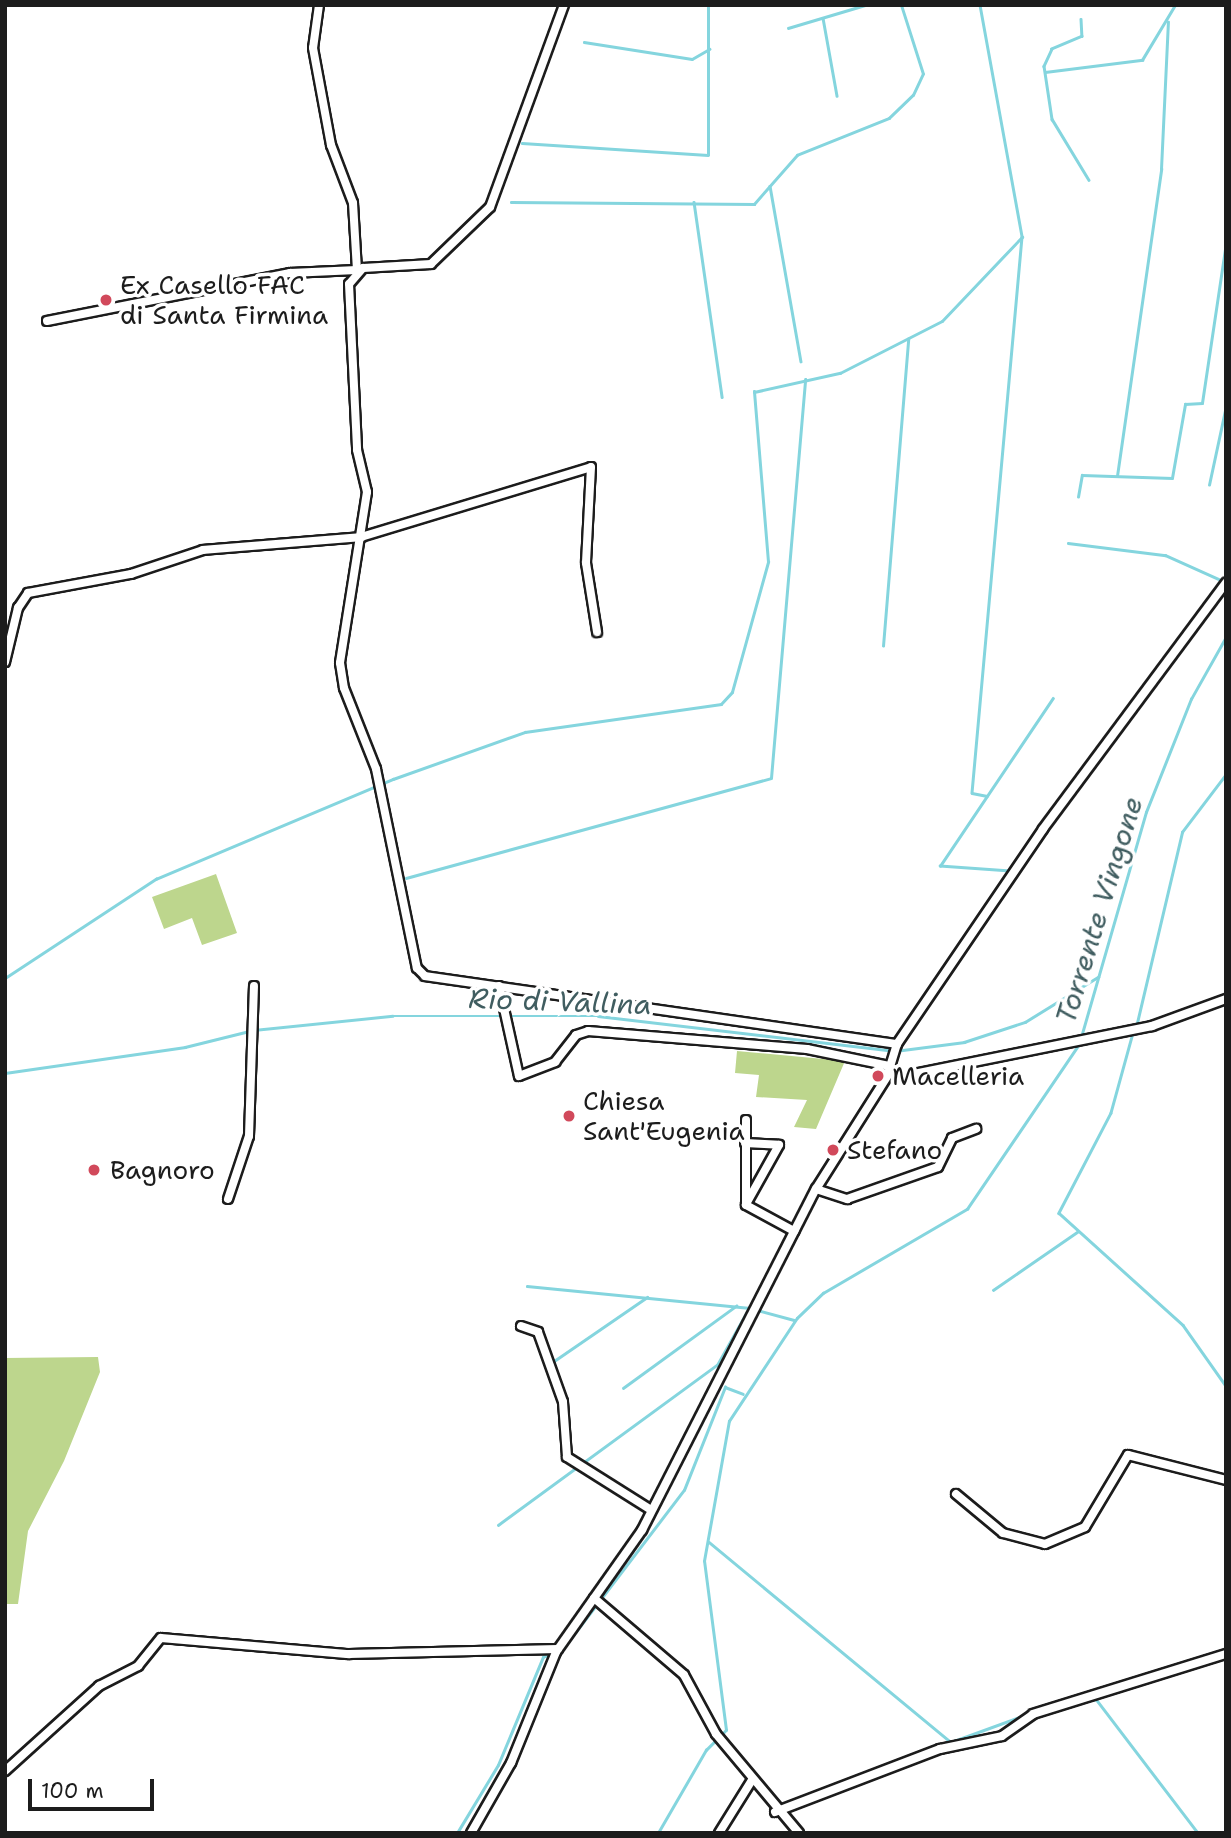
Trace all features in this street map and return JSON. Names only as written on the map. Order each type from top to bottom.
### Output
[{"type":"street","points":[[319,5],[313,48],[331,145],[353,203],[358,270],[347,303],[357,450],[367,492],[341,663],[344,688],[380,785],[417,968],[425,976],[897,1049]]},
{"type":"street","points":[[47,321],[290,273],[431,264],[490,207],[564,5]]},
{"type":"street","points":[[5,662],[28,593],[131,575],[203,550],[361,537],[590,467],[586,563],[597,632]]},
{"type":"street","points":[[471,1833],[510,1763],[558,1649],[651,1510],[816,1189],[890,1069],[897,1049],[1043,829],[1226,583]]},
{"type":"street","points":[[228,1199],[249,1136],[254,986]]},
{"type":"street","points":[[499,986],[519,1076],[555,1062],[576,1035],[588,1031],[807,1049],[890,1069],[899,1077],[1152,1026],[1226,999]]},
{"type":"street","points":[[746,1119],[746,1204]]},
{"type":"street","points":[[816,1189],[846,1199],[938,1167],[952,1138],[976,1129]]},
{"type":"street","points":[[745,1143],[779,1145],[746,1204]]},
{"type":"street","points":[[746,1204],[794,1231]]},
{"type":"street","points":[[522,1326],[538,1332],[563,1402],[567,1457],[651,1510]]},
{"type":"street","points":[[956,1494],[1003,1533],[1045,1544],[1085,1527],[1128,1455],[1226,1479]]},
{"type":"street","points":[[594,1598],[684,1675],[716,1734],[775,1811],[799,1833]]},
{"type":"street","points":[[5,1771],[99,1686],[138,1666],[161,1638],[349,1654],[558,1649]]},
{"type":"street","points":[[775,1811],[940,1749],[1002,1736],[1033,1714],[1226,1654]]},
{"type":"street","points":[[719,1833],[751,1780]]},
{"type":"green space","points":[[216,874],[237,933],[202,945],[192,918],[164,929],[152,897]]},
{"type":"green space","points":[[737,1051],[845,1061],[816,1129],[794,1127],[807,1100],[756,1097],[759,1075],[735,1073]]},
{"type":"green space","points":[[98,1357],[100,1372],[64,1461],[28,1531],[18,1604],[5,1604],[5,1358]]},
{"type":"waterway","points":[[522,143],[708,155],[708,5]]},
{"type":"waterway","points":[[788,28],[865,5]]},
{"type":"waterway","points":[[511,202],[754,204],[797,155],[889,118],[913,95],[923,74],[901,5]]},
{"type":"waterway","points":[[980,5],[1022,237],[972,793],[987,796]]},
{"type":"waterway","points":[[1045,72],[1142,60],[1175,5]]},
{"type":"waterway","points":[[823,18],[837,96]]},
{"type":"waterway","points":[[1081,19],[1082,36],[1052,49],[1044,66],[1052,119],[1089,180]]},
{"type":"waterway","points":[[1117,476],[1161,169],[1168,22]]},
{"type":"waterway","points":[[584,42],[692,59],[709,49]]},
{"type":"waterway","points":[[770,186],[801,361]]},
{"type":"waterway","points":[[694,202],[722,397]]},
{"type":"waterway","points":[[5,978],[156,879],[393,779],[525,732],[721,704],[732,692],[768,562],[754,392],[840,373],[942,321],[1022,237]]},
{"type":"waterway","points":[[1078,497],[1082,475],[1172,478],[1185,404],[1202,403],[1226,243]]},
{"type":"waterway","points":[[883,646],[908,339]]},
{"type":"waterway","points":[[406,878],[771,778],[805,379]]},
{"type":"waterway","points":[[1209,485],[1226,406]]},
{"type":"waterway","points":[[1068,543],[1165,555],[1225,582]]},
{"type":"waterway","name":"Torrente Vingone","points":[[658,1833],[706,1750],[726,1730],[704,1561],[729,1421],[797,1318],[823,1293],[967,1209],[1079,1044],[1146,812],[1191,699],[1226,637]]},
{"type":"waterway","points":[[1010,871],[940,866],[1053,698]]},
{"type":"waterway","points":[[1136,1027],[1182,832],[1226,774]]},
{"type":"waterway","name":"Rio di Vallina","points":[[5,1073],[185,1047],[253,1030],[392,1016],[598,1016],[895,1051],[964,1042],[1025,1022],[1098,977]]},
{"type":"waterway","points":[[1133,1033],[1111,1113],[1059,1213],[1183,1325],[1226,1386]]},
{"type":"waterway","points":[[993,1290],[1077,1232]]},
{"type":"waterway","points":[[527,1286],[750,1308]]},
{"type":"waterway","points":[[554,1361],[647,1297]]},
{"type":"waterway","points":[[623,1388],[736,1306]]},
{"type":"waterway","points":[[498,1525],[717,1365],[749,1308]]},
{"type":"waterway","points":[[757,1310],[794,1320]]},
{"type":"waterway","points":[[562,1650],[684,1490],[725,1387],[743,1394]]},
{"type":"waterway","points":[[709,1542],[951,1742],[1025,1715]]},
{"type":"waterway","points":[[457,1833],[498,1765],[543,1657],[552,1653]]},
{"type":"waterway","points":[[1086,1701],[1096,1699],[1198,1833]]},
{"type":"place","name":"Ex Casello FAC di Santa Firmina","points":[[106,300]]},
{"type":"place","name":"Macelleria","points":[[878,1076]]},
{"type":"place","name":"Chiesa Sant'Eugenia","points":[[569,1116]]},
{"type":"place","name":"Stefano","points":[[833,1150]]},
{"type":"place","name":"Bagnoro","points":[[94,1170]]}]
